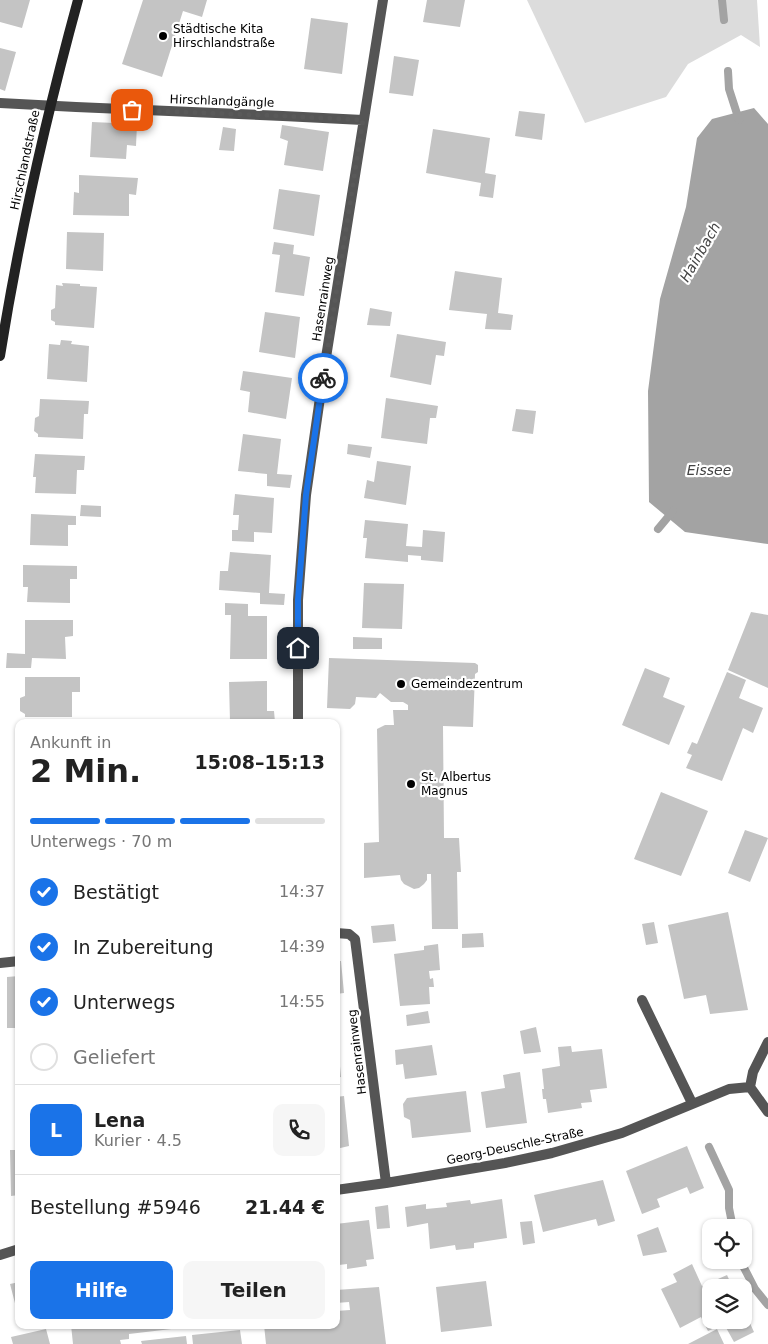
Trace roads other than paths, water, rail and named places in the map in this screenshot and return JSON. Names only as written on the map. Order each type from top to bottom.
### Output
[{"type":"street","name":"Hirschlandstraße","points":[[0,356],[23,231],[50,106],[78,0]]},
{"type":"street","name":"Hasenrainweg","points":[[298,719],[298,600],[306,495],[382,0]]},
{"type":"street","name":"Hirschlandgängle","points":[[0,103],[363,120]]},
{"type":"street","name":"Hasenrainweg","points":[[340,933],[349,934],[355,939],[356,944],[386,1183]]},
{"type":"street","points":[[0,963],[15,961]]},
{"type":"street","points":[[642,1000],[692,1103]]},
{"type":"street","points":[[768,1042],[753,1072],[750,1087],[768,1112]]},
{"type":"street","name":"Georg-Deuschle-Straße","points":[[340,1189],[505,1163],[589,1144],[658,1119],[692,1103],[729,1089],[750,1087]]},
{"type":"street","points":[[0,1255],[15,1250]]},
{"type":"water","name":"Eissee","points":[[754,108],[768,124],[768,544],[685,532],[649,502],[648,391],[660,299],[686,207],[697,138],[712,119]]},
{"type":"waterway","name":"Hainbach","points":[[722,0],[724,20]]},
{"type":"waterway","name":"Hainbach","points":[[728,71],[729,89],[739,120]]},
{"type":"waterway","name":"Hainbach","points":[[658,529],[673,511]]},
{"type":"waterway","name":"Hainbach","points":[[709,1147],[729,1190],[731,1219]]},
{"type":"waterway","name":"Hainbach","points":[[745,1269],[755,1289],[768,1305]]},
{"type":"place","name":"Städtische Kita Hirschlandstraße","points":[[163,36]]},
{"type":"place","name":"Gemeindezentrum","points":[[401,684]]},
{"type":"place","name":"St. Albertus Magnus","points":[[411,784]]}]
